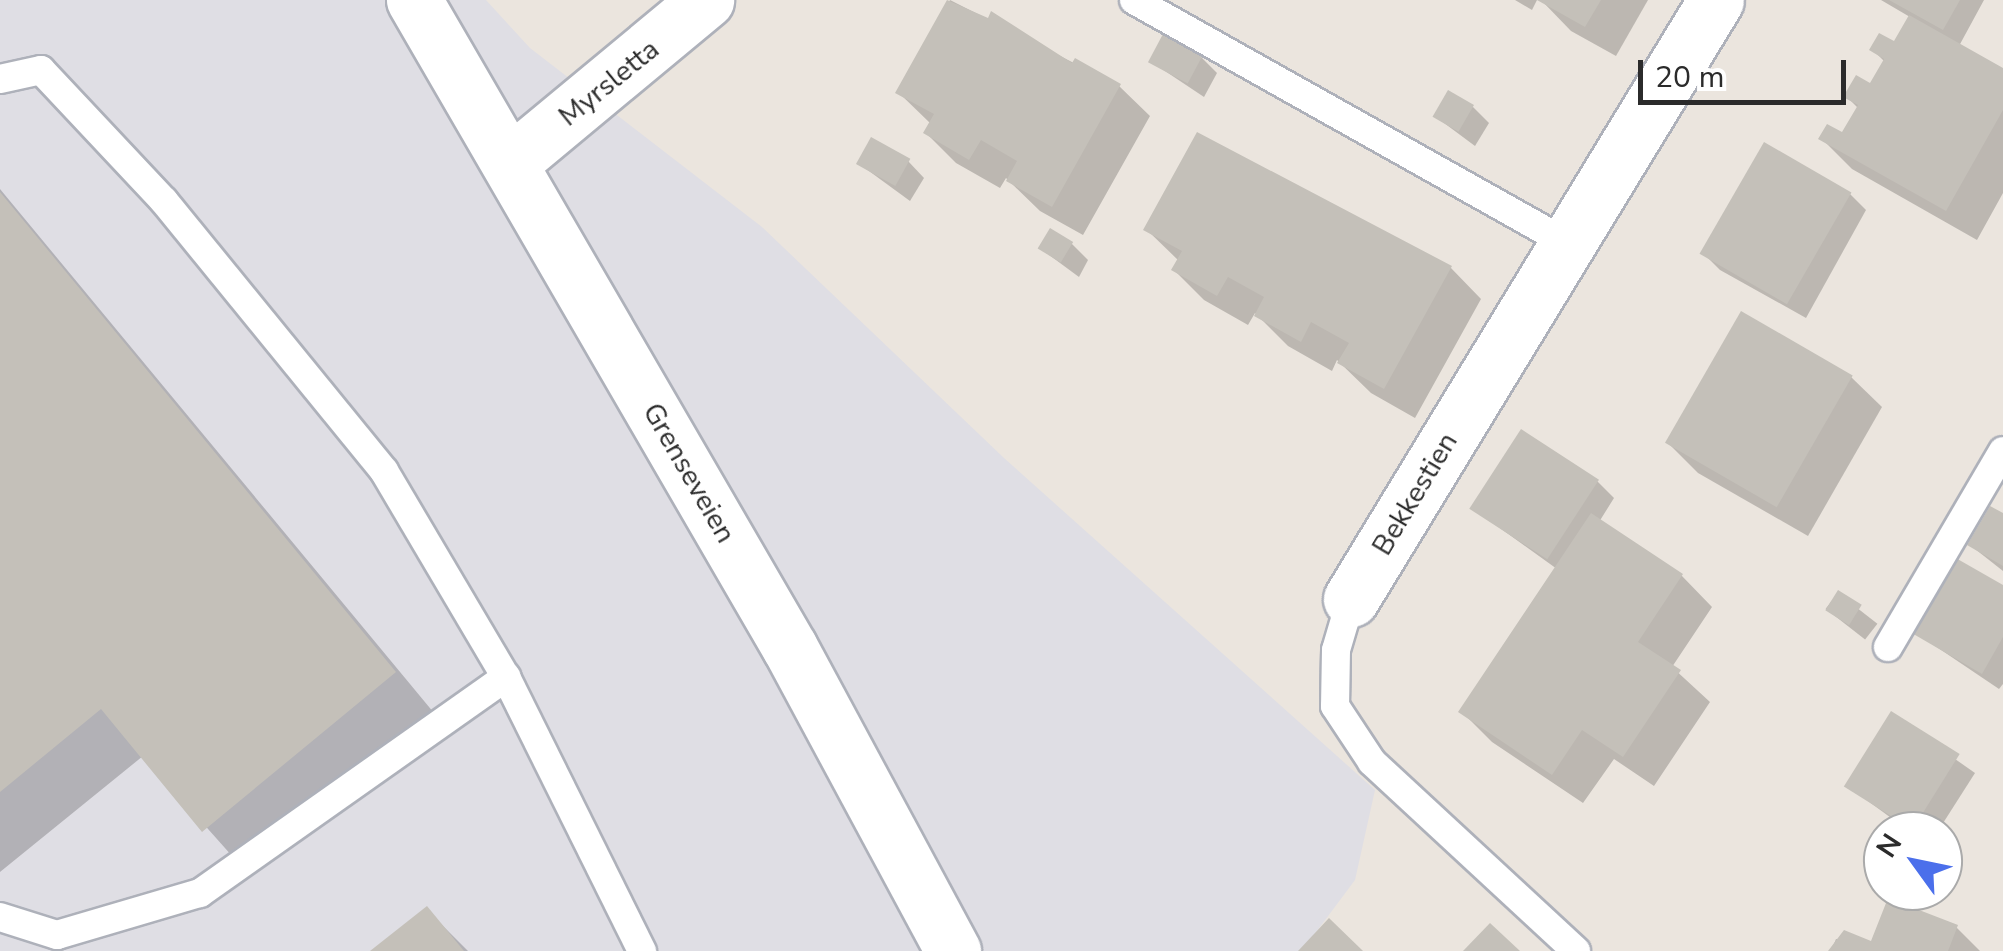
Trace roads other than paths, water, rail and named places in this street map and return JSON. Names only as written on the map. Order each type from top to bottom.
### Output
[{"type":"street","name":"Grenseveien","points":[[414,0],[790,648],[953,951]]},
{"type":"street","name":"Myrsletta","points":[[510,163],[706,0]]},
{"type":"street","name":"Bekkestien","points":[[1351,599],[1716,0]]},
{"type":"lane","points":[[1134,0],[1568,244]]},
{"type":"lane","points":[[0,79],[41,70],[164,201],[384,470],[506,677],[642,951]]},
{"type":"lane","points":[[1888,647],[2003,451]]},
{"type":"lane","name":"Bekkestien","points":[[1351,599],[1336,650],[1336,706],[1372,762],[1576,951]]},
{"type":"lane","points":[[0,917],[57,935],[200,894],[506,677]]}]
